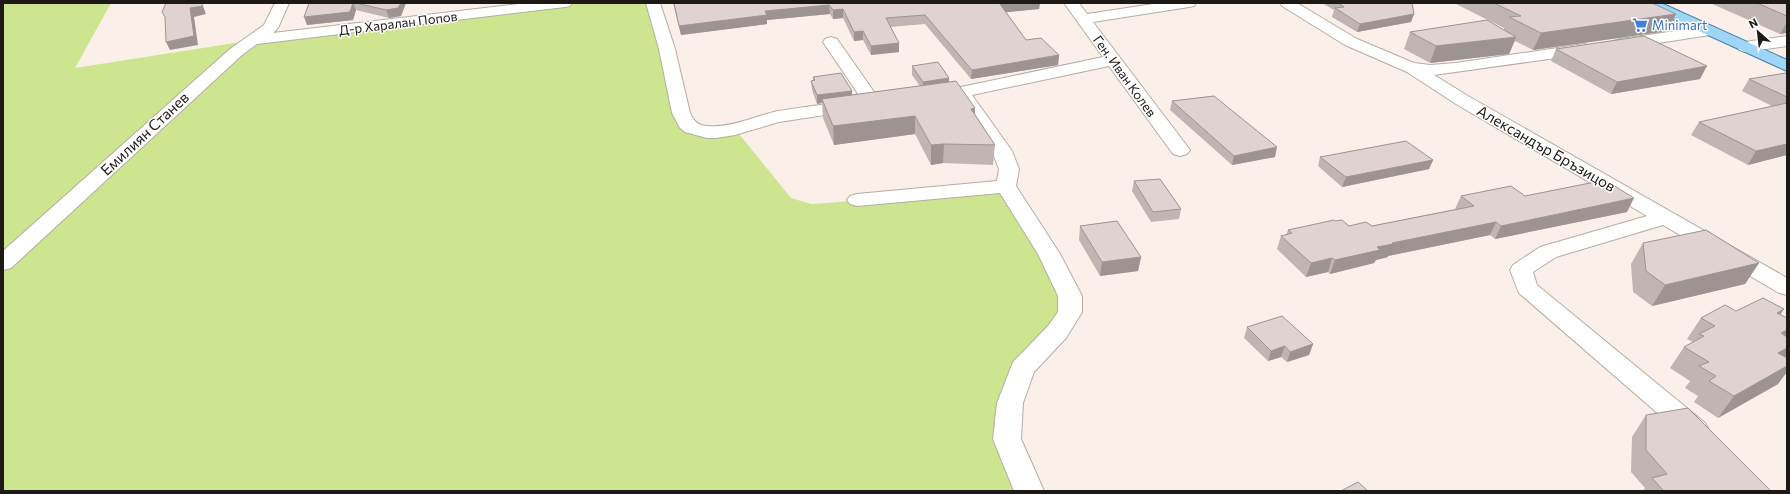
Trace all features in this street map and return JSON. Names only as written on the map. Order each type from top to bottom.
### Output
[{"type":"main road","points":[[1649,3],[1787,66]]},
{"type":"street","name":"Емилиян Станев","points":[[3,263],[236,52],[270,28],[282,3]]},
{"type":"street","name":"Д-р Харалан Попов","points":[[254,40],[565,3]]},
{"type":"street","points":[[653,3],[667,49],[681,113],[686,124],[707,132],[735,129],[777,117],[881,102],[831,42]]},
{"type":"street","name":"Ген. Иван Колев","points":[[1071,3],[1084,18],[1112,60],[1180,150]]},
{"type":"street","points":[[1084,18],[1189,3]]},
{"type":"street","name":"Александър Бръзицов","points":[[1287,3],[1351,42],[1410,68],[1664,218],[1787,288]]},
{"type":"street","name":"Александър Бръзицов","points":[[1410,68],[1430,70],[1456,68],[1710,31]]},
{"type":"street","points":[[1745,47],[1787,42]]},
{"type":"street","points":[[1506,43],[1530,57]]},
{"type":"street","points":[[917,97],[961,92],[1112,60]]},
{"type":"street","points":[[961,92],[1002,151],[1009,169],[1006,186],[1049,254],[1070,296],[1070,312],[1057,332],[1022,368],[1010,403],[1007,439],[1029,491]]},
{"type":"street","points":[[856,200],[1006,186]]},
{"type":"street","points":[[1664,218],[1548,252],[1521,270],[1527,288],[1714,447]]},
{"type":"green space","points":[[3,3],[111,3],[75,68],[254,40],[565,3],[653,3],[686,124],[735,129],[791,198],[811,204],[1006,186],[1070,296],[1010,403],[1029,491],[3,491]]},
{"type":"building","points":[[166,3],[201,3],[203,6],[190,8],[194,36],[166,42],[165,17],[162,12]]},
{"type":"building","points":[[309,3],[353,3],[350,12],[304,17]]},
{"type":"building","points":[[356,3],[401,3],[398,8],[386,10]]},
{"type":"building","points":[[674,3],[1011,3],[1000,4],[1026,40],[1041,38],[1059,55],[972,70],[925,15],[886,18],[899,43],[871,46],[863,31],[854,32],[843,9],[833,10],[829,5],[765,11],[767,15],[679,26]]},
{"type":"building","points":[[1338,3],[1412,3],[1414,14],[1360,24],[1335,8],[1344,7]]},
{"type":"building","points":[[1494,3],[1652,3],[1676,14],[1541,33],[1509,17],[1521,16]]},
{"type":"building","points":[[1757,3],[1787,3],[1787,16]]},
{"type":"building","points":[[1487,20],[1516,37],[1436,46],[1410,32]]},
{"type":"building","points":[[1644,36],[1707,66],[1617,82],[1556,49]]},
{"type":"building","points":[[938,62],[949,78],[923,82],[912,66]]},
{"type":"building","points":[[841,73],[852,91],[817,95],[811,81],[815,80],[813,77]]},
{"type":"building","points":[[1787,73],[1787,97],[1749,79]]},
{"type":"building","points":[[956,81],[975,108],[971,109],[995,145],[931,145],[915,116],[833,126],[822,99]]},
{"type":"building","points":[[1214,96],[1277,147],[1234,156],[1172,101]]},
{"type":"building","points":[[1787,103],[1787,144],[1756,151],[1699,122]]},
{"type":"building","points":[[1406,141],[1433,160],[1346,177],[1320,157]]},
{"type":"building","points":[[1160,179],[1181,209],[1153,212],[1134,181]]},
{"type":"building","points":[[1605,180],[1634,198],[1501,226],[1496,222],[1392,243],[1393,244],[1377,247],[1380,250],[1335,260],[1332,258],[1311,263],[1281,236],[1292,233],[1288,230],[1334,220],[1342,220],[1349,226],[1366,222],[1372,226],[1474,206],[1461,196],[1511,186],[1525,196]]},
{"type":"building","points":[[1117,221],[1141,257],[1102,262],[1080,226]]},
{"type":"building","points":[[1706,230],[1759,263],[1665,285],[1646,271],[1643,243]]},
{"type":"building","points":[[1763,298],[1784,309],[1777,313],[1787,318],[1787,330],[1781,333],[1787,337],[1787,348],[1778,353],[1787,358],[1787,366],[1734,396],[1709,381],[1716,376],[1699,366],[1709,362],[1684,347],[1704,336],[1699,334],[1715,326],[1701,318],[1725,305],[1736,311]]},
{"type":"building","points":[[1282,316],[1313,344],[1290,352],[1285,346],[1271,351],[1247,327]]},
{"type":"building","points":[[1688,408],[1771,491],[1664,491],[1652,478],[1667,474],[1646,450],[1646,415]]},
{"type":"building","points":[[1358,482],[1368,491],[1341,491]]},
{"type":"place","name":"Minimart","points":[[1640,25]]}]
